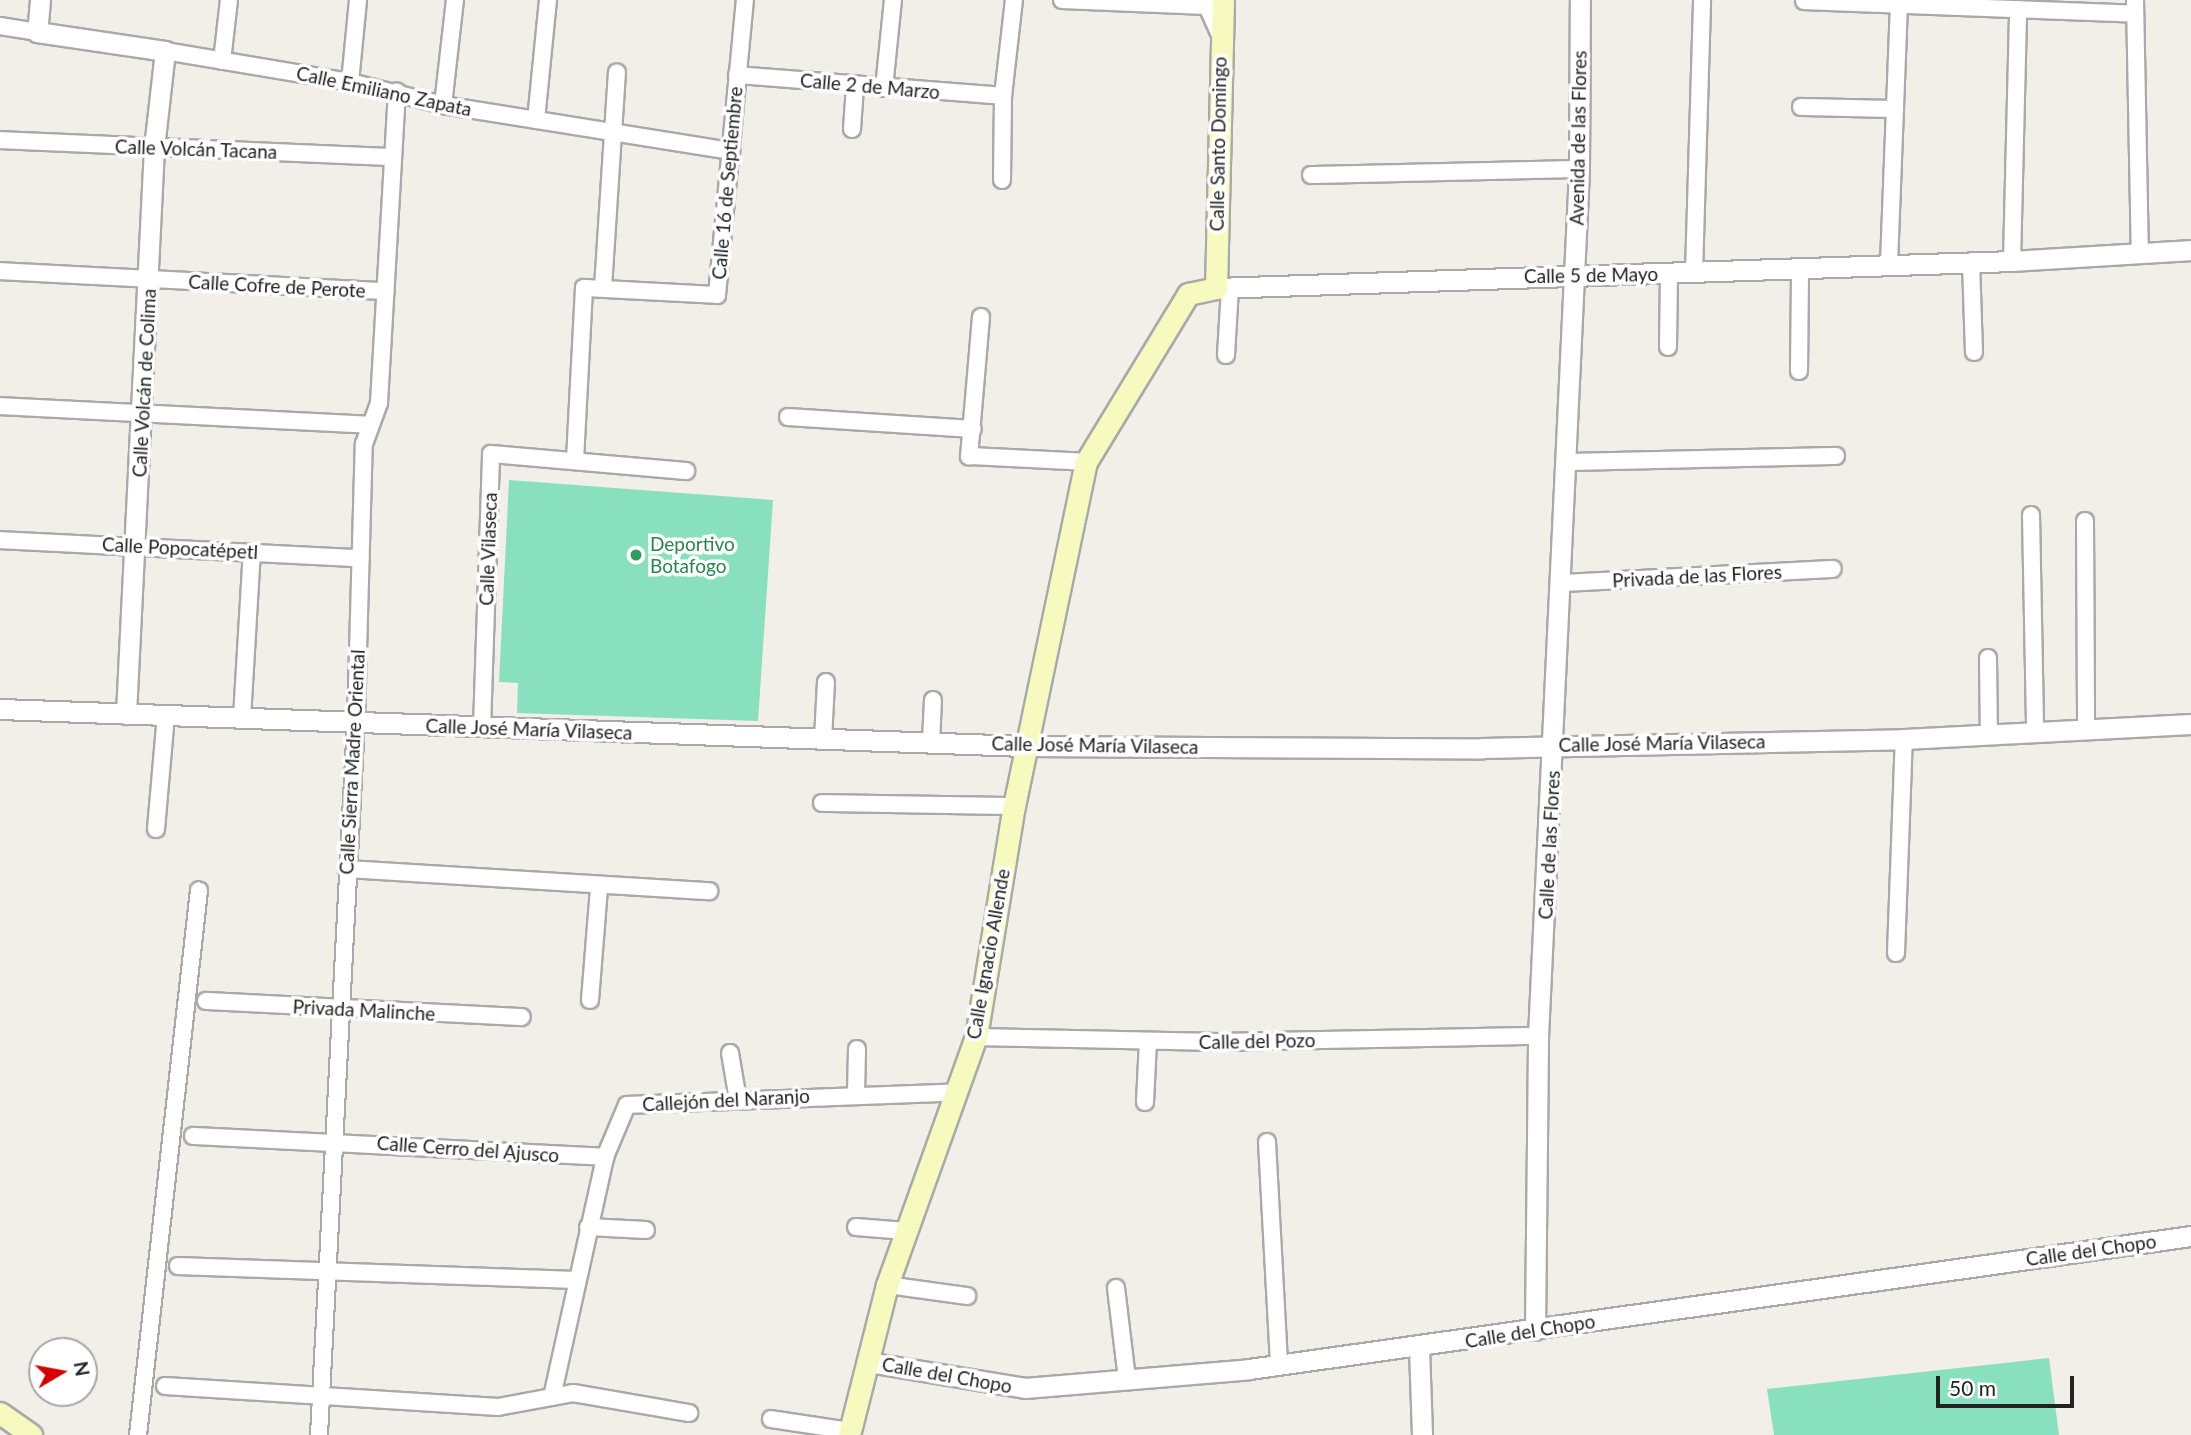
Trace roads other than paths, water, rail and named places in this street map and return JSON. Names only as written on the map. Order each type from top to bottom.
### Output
[{"type":"main road","name":"Calle Santo Domingo","points":[[1223,0],[1220,35],[1223,287]]},
{"type":"main road","name":"Calle 5 de Mayo","points":[[1086,462],[1188,295],[1223,287]]},
{"type":"main road","name":"Calle Ignacio Allende","points":[[850,1433],[887,1285],[976,1037],[1014,806],[1086,462]]},
{"type":"main road","points":[[0,1413],[31,1435]]},
{"type":"street","points":[[37,32],[40,0]]},
{"type":"street","points":[[222,61],[229,0]]},
{"type":"street","points":[[350,82],[358,0]]},
{"type":"street","points":[[443,105],[455,0]]},
{"type":"street","points":[[536,120],[548,0]]},
{"type":"street","name":"Calle 16 de Septiembre","points":[[603,288],[717,295],[745,0]]},
{"type":"street","points":[[884,88],[893,0]]},
{"type":"street","points":[[1002,180],[1003,96],[1014,0]]},
{"type":"street","points":[[1062,0],[1207,6],[1220,35]]},
{"type":"street","name":"Avenida de las Flores","points":[[1575,275],[1580,0]]},
{"type":"street","points":[[1694,273],[1702,0]]},
{"type":"street","points":[[1804,1],[2018,9],[2135,7],[2140,255]]},
{"type":"street","points":[[1889,264],[1899,4]]},
{"type":"street","points":[[2012,261],[2018,9]]},
{"type":"street","name":"Calle Emiliano Zapata","points":[[0,26],[350,82],[443,105],[731,151]]},
{"type":"street","name":"Calle Volcán de Colima","points":[[126,714],[150,279],[154,147],[165,51]]},
{"type":"street","points":[[575,460],[584,288],[603,288],[617,72]]},
{"type":"street","name":"Calle 2 de Marzo","points":[[737,75],[1003,96]]},
{"type":"street","points":[[852,129],[855,86]]},
{"type":"street","name":"Calle Sierra Madre Oriental","points":[[319,1435],[325,1272],[356,723],[364,444],[379,403],[397,92]]},
{"type":"street","points":[[1801,107],[1895,109]]},
{"type":"street","name":"Calle Volcán Tacana","points":[[0,140],[393,157]]},
{"type":"street","points":[[1311,175],[1579,169]]},
{"type":"street","name":"Calle 5 de Mayo","points":[[1223,287],[2012,261],[2191,250]]},
{"type":"street","points":[[1971,262],[1975,352]]},
{"type":"street","points":[[1799,371],[1800,268]]},
{"type":"street","name":"Calle Cofre de Perote","points":[[0,271],[385,291]]},
{"type":"street","points":[[1668,347],[1669,274]]},
{"type":"street","name":"Calle de las Flores","points":[[1535,1330],[1538,1036],[1555,744],[1575,275]]},
{"type":"street","points":[[1223,287],[1226,355]]},
{"type":"street","points":[[981,317],[969,456],[1086,462]]},
{"type":"street","points":[[0,406],[141,410],[372,425]]},
{"type":"street","points":[[788,417],[973,429]]},
{"type":"street","name":"Calle Vilaseca","points":[[482,727],[491,454],[686,471]]},
{"type":"street","points":[[1567,462],[1836,456]]},
{"type":"street","points":[[2031,515],[2035,732]]},
{"type":"street","points":[[2085,521],[2086,730]]},
{"type":"street","name":"Calle Popocatépetl","points":[[0,540],[360,558]]},
{"type":"street","points":[[242,718],[252,552]]},
{"type":"street","name":"Privada de las Flores","points":[[1562,583],[1833,569]]},
{"type":"street","points":[[1988,658],[1989,735]]},
{"type":"street","points":[[823,739],[826,682]]},
{"type":"street","points":[[931,743],[933,700]]},
{"type":"street","name":"Calle José María Vilaseca","points":[[0,709],[1026,746],[1555,744],[1903,739],[2191,724]]},
{"type":"street","points":[[156,829],[166,715]]},
{"type":"street","points":[[1896,953],[1903,739]]},
{"type":"street","points":[[822,803],[1014,806]]},
{"type":"street","points":[[347,869],[599,887],[709,891]]},
{"type":"street","points":[[590,999],[599,887]]},
{"type":"street","points":[[138,1435],[200,890]]},
{"type":"street","name":"Privada Malinche","points":[[206,1001],[340,1010],[522,1017]]},
{"type":"street","name":"Calle del Pozo","points":[[976,1037],[1147,1041],[1538,1036]]},
{"type":"street","points":[[1145,1102],[1147,1041]]},
{"type":"street","points":[[856,1094],[857,1049]]},
{"type":"street","points":[[730,1053],[738,1100]]},
{"type":"street","name":"Callejón del Naranjo","points":[[552,1397],[605,1157],[626,1105],[958,1092]]},
{"type":"street","name":"Calle Cerro del Ajusco","points":[[193,1136],[605,1157]]},
{"type":"street","points":[[1268,1142],[1279,1366]]},
{"type":"street","points":[[588,1227],[646,1230]]},
{"type":"street","points":[[856,1227],[906,1231]]},
{"type":"street","name":"Calle del Chopo","points":[[868,1362],[1025,1388],[1279,1366],[2191,1236]]},
{"type":"street","points":[[178,1266],[576,1280]]},
{"type":"street","points":[[887,1285],[967,1296]]},
{"type":"street","points":[[1116,1288],[1127,1379]]},
{"type":"street","points":[[1419,1348],[1422,1435]]},
{"type":"street","points":[[165,1386],[498,1407],[573,1393],[689,1413]]},
{"type":"street","points":[[771,1419],[850,1433]]},
{"type":"place","name":"Deportivo Botafogo","points":[[636,555]]}]
